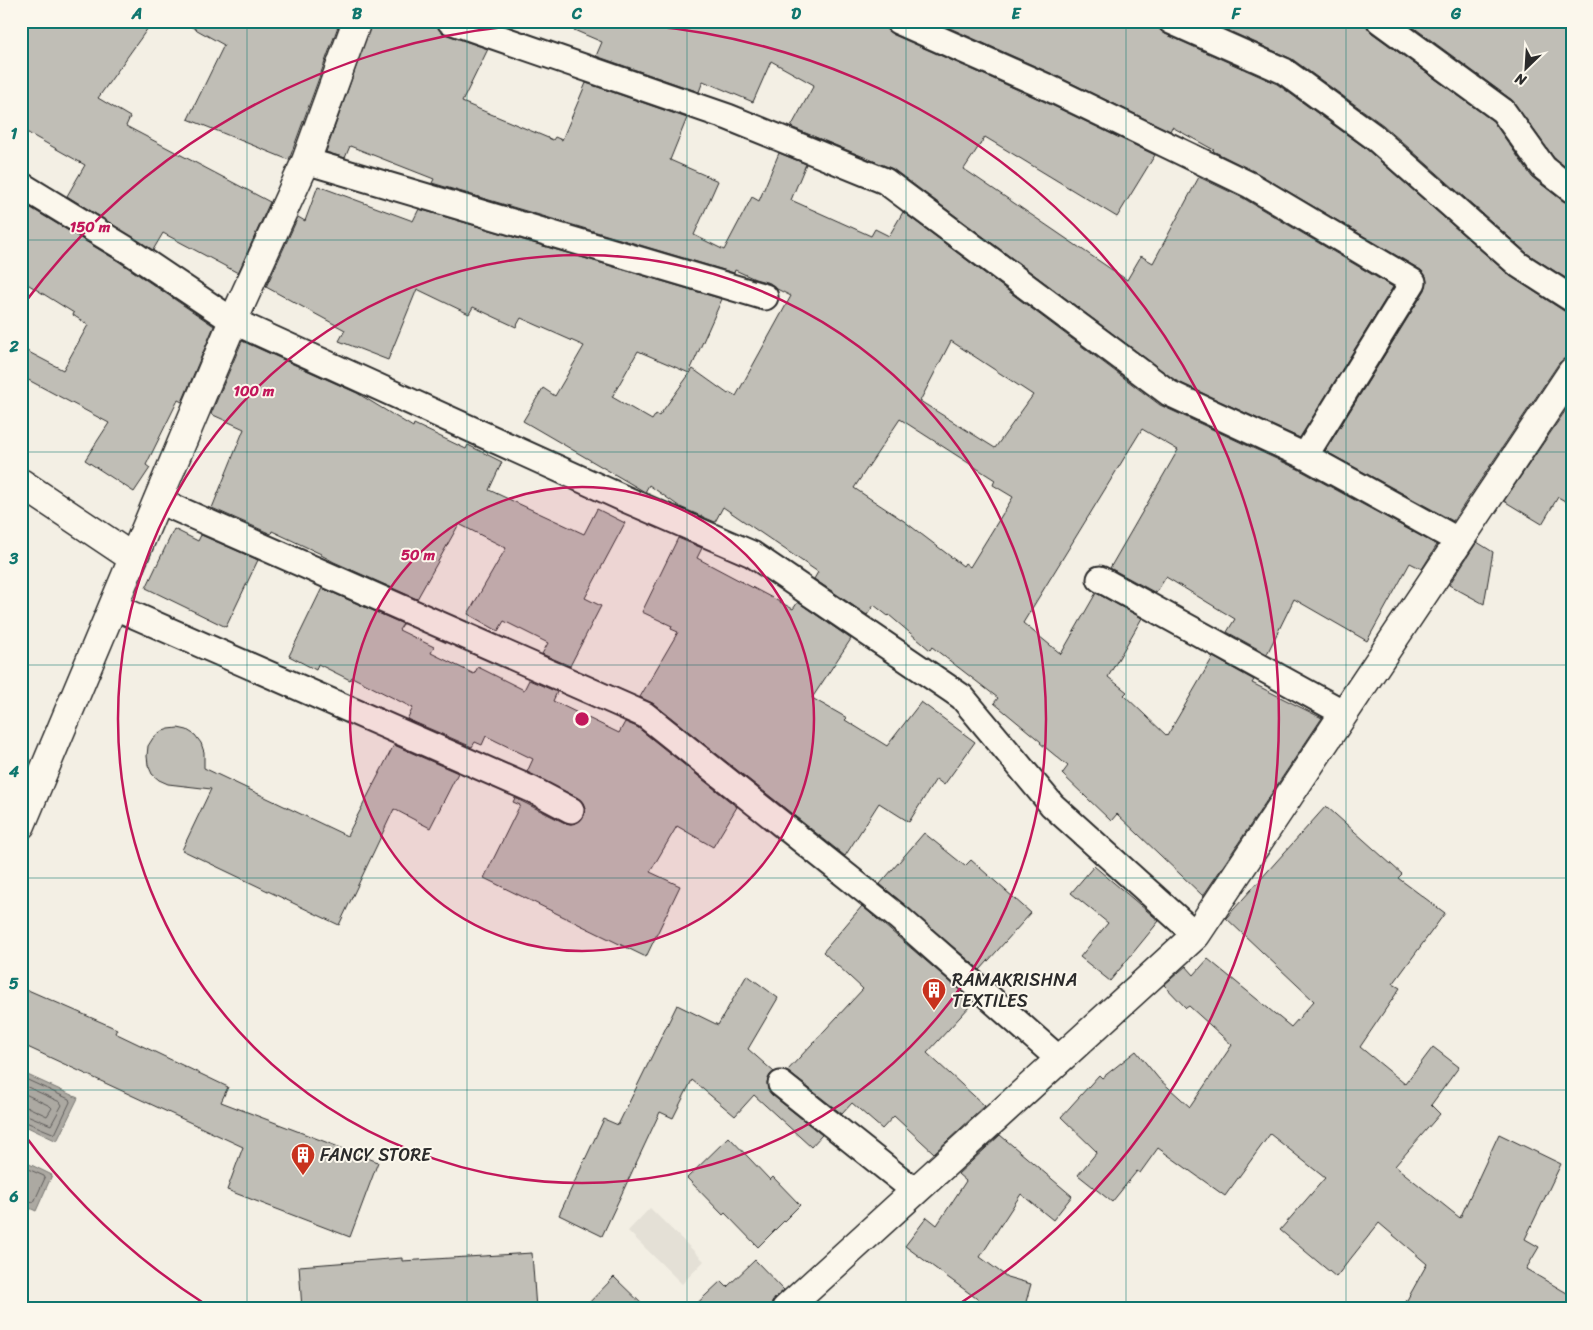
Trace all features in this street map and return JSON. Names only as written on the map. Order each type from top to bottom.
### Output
[{"type":"street","points":[[21,825],[233,321],[306,162],[357,21]]},
{"type":"street","points":[[450,21],[728,117],[885,181],[1169,393],[1305,456],[1459,541]]},
{"type":"street","points":[[898,21],[1049,88],[1250,185],[1413,282],[1305,456]]},
{"type":"street","points":[[1171,21],[1284,71],[1373,136],[1519,265],[1572,300]]},
{"type":"street","points":[[1380,21],[1503,111],[1544,168],[1572,190]]},
{"type":"street","points":[[306,162],[765,297]]},
{"type":"street","points":[[21,185],[126,249],[233,321],[616,495],[752,554],[962,697],[1052,804],[1196,935]]},
{"type":"street","points":[[786,1309],[1196,935],[1572,372]]},
{"type":"street","points":[[21,483],[133,558]]},
{"type":"street","points":[[157,500],[645,715],[898,916],[1059,1059]]},
{"type":"street","points":[[1100,579],[1344,714]]},
{"type":"street","points":[[113,606],[533,790],[571,810]]},
{"type":"street","points":[[781,1084],[915,1192]]},
{"type":"shaded area","points":[[650,1208],[704,1261],[682,1284],[628,1231]]},
{"type":"water","points":[[21,1072],[78,1098],[57,1141],[21,1124]]},
{"type":"water","points":[[21,1160],[52,1175],[36,1211],[21,1204]]},
{"type":"building","points":[[21,21],[153,21],[98,98],[130,117],[126,126],[270,202],[238,273],[163,233],[153,250],[67,196],[85,165],[21,129]]},
{"type":"building","points":[[181,21],[340,21],[289,160],[188,119],[224,45]]},
{"type":"building","points":[[372,21],[433,21],[440,31],[445,34],[488,49],[462,102],[553,140],[555,137],[562,140],[586,83],[687,118],[670,160],[718,181],[694,235],[724,250],[752,197],[759,201],[779,153],[806,164],[791,200],[871,236],[875,229],[889,236],[903,212],[1160,405],[1298,469],[1437,545],[1422,569],[1410,563],[1367,641],[1294,599],[1267,654],[1227,632],[1235,619],[1166,577],[1156,593],[1110,568],[1178,450],[1142,429],[1023,623],[1061,654],[1096,593],[1142,618],[1108,677],[1127,692],[1124,695],[1167,736],[1213,657],[1254,680],[1252,683],[1322,718],[1203,896],[1117,814],[1111,821],[1062,774],[1068,766],[994,703],[998,698],[932,647],[930,650],[889,615],[874,605],[867,615],[814,579],[818,572],[723,507],[715,522],[680,507],[649,485],[645,492],[523,421],[543,388],[555,396],[584,346],[521,318],[516,327],[473,307],[469,314],[417,289],[388,360],[339,341],[345,330],[266,287],[298,217],[305,221],[318,186],[413,221],[419,209],[722,299],[689,373],[638,351],[612,397],[652,420],[656,414],[659,416],[693,369],[728,394],[729,392],[736,396],[791,296],[770,283],[735,270],[734,273],[432,183],[434,179],[350,146],[345,158],[326,152]],"holes":[[[951,341],[1033,395],[995,448],[920,401]],[[900,419],[995,480],[993,485],[1013,497],[970,567],[965,563],[963,566],[904,521],[854,488]]]},
{"type":"building","points":[[553,21],[884,21],[886,29],[892,34],[1043,101],[1155,155],[1117,217],[985,137],[964,169],[1127,280],[1141,256],[1153,263],[1199,177],[1243,198],[1393,287],[1300,438],[1176,381],[893,169],[791,127],[814,85],[771,61],[753,102],[703,81],[699,92],[596,56],[602,42]]},
{"type":"building","points":[[934,21],[1157,21],[1159,29],[1165,34],[1277,84],[1364,147],[1510,276],[1564,311],[1572,313],[1572,357],[1565,358],[1559,363],[1453,521],[1325,451],[1425,290],[1426,276],[1421,270],[1257,173],[1213,151],[1172,127],[1170,131],[1055,75]]},
{"type":"building","points":[[1207,21],[1366,21],[1367,27],[1372,33],[1493,121],[1532,177],[1563,201],[1572,204],[1572,282],[1528,254],[1383,125],[1292,59]]},
{"type":"building","points":[[1405,21],[1572,21],[1572,172],[1554,158],[1512,100]]},
{"type":"building","points":[[21,202],[118,261],[214,326],[182,402],[178,400],[146,465],[150,468],[134,492],[85,460],[109,423],[21,376],[21,348],[63,370],[88,325],[73,315],[74,313],[21,280]]},
{"type":"building","points":[[242,341],[357,393],[413,427],[414,424],[466,449],[468,445],[502,462],[489,490],[584,534],[597,509],[625,523],[585,598],[601,606],[570,666],[542,654],[548,643],[504,621],[498,631],[468,614],[506,548],[459,524],[417,599],[334,562],[272,531],[271,534],[212,508],[244,429],[211,414]]},
{"type":"building","points":[[1572,401],[1572,505],[1558,497],[1542,524],[1504,501]]},
{"type":"building","points":[[174,529],[198,541],[201,535],[258,560],[226,627],[146,588]]},
{"type":"building","points":[[678,538],[702,548],[697,558],[793,609],[798,602],[851,639],[812,698],[847,718],[845,720],[887,746],[921,702],[975,742],[944,785],[936,779],[909,822],[879,803],[845,856],[654,704],[640,697],[678,632],[671,629],[672,626],[642,612]]},
{"type":"building","points":[[1477,542],[1493,552],[1484,604],[1449,585]]},
{"type":"building","points":[[322,588],[403,624],[399,630],[434,647],[431,653],[474,674],[478,667],[524,690],[529,680],[557,692],[553,701],[619,733],[625,722],[637,727],[737,807],[713,847],[677,826],[650,872],[680,886],[646,957],[484,878],[520,805],[513,802],[515,798],[565,823],[578,822],[584,816],[583,803],[578,798],[527,772],[533,759],[486,736],[482,745],[475,742],[472,747],[407,719],[413,708],[352,677],[350,680],[318,664],[316,670],[289,656]]},
{"type":"building","points":[[178,728],[187,730],[195,735],[201,743],[204,752],[204,768],[347,836],[394,745],[458,773],[430,828],[394,809],[339,925],[182,850],[211,789],[168,784],[159,780],[152,774],[147,756],[148,746],[153,738],[160,732]]},
{"type":"building","points":[[1326,806],[1402,874],[1398,878],[1445,913],[1393,984],[1400,988],[1360,1047],[1405,1084],[1433,1047],[1459,1067],[1431,1105],[1440,1114],[1395,1166],[1460,1218],[1499,1134],[1561,1164],[1525,1239],[1539,1247],[1526,1269],[1572,1296],[1572,1309],[1402,1309],[1427,1264],[1379,1223],[1336,1277],[1280,1230],[1325,1178],[1270,1134],[1225,1196],[1158,1148],[1140,1173],[1137,1171],[1112,1202],[1078,1175],[1097,1152],[1061,1117],[1099,1075],[1102,1078],[1136,1051],[1159,1079],[1190,1107],[1232,1045],[1189,1006],[1186,1008],[1164,985],[1186,966],[1194,975],[1208,959],[1291,1027],[1314,1001],[1226,918]]},
{"type":"building","points":[[924,833],[965,866],[971,860],[1031,913],[980,970],[880,884]]},
{"type":"building","points":[[1094,866],[1159,921],[1110,981],[1080,957],[1108,923],[1071,893]]},
{"type":"building","points":[[862,906],[961,991],[958,994],[971,1005],[927,1053],[985,1106],[934,1153],[894,1116],[882,1129],[852,1103],[842,1114],[787,1071],[863,989],[823,952]]},
{"type":"building","points":[[747,975],[778,998],[748,1049],[774,1072],[770,1075],[767,1082],[768,1090],[772,1095],[822,1135],[811,1147],[754,1095],[735,1116],[692,1080],[673,1118],[660,1112],[602,1236],[559,1215],[604,1119],[618,1125],[677,1005],[718,1025]]},
{"type":"building","points":[[28,990],[117,1029],[115,1033],[228,1087],[221,1102],[378,1162],[350,1237],[227,1190],[243,1147],[21,1044],[21,1005]]},
{"type":"building","points":[[1000,1135],[1072,1196],[1053,1220],[1021,1194],[980,1257],[1007,1277],[1031,1284],[1024,1309],[991,1309],[905,1246],[927,1217],[937,1225],[966,1181],[958,1174]]},
{"type":"building","points":[[729,1137],[770,1180],[773,1177],[800,1205],[758,1247],[687,1178]]},
{"type":"building","points":[[532,1253],[536,1309],[302,1309],[299,1266],[402,1258],[402,1261]]},
{"type":"building","points":[[755,1260],[784,1290],[775,1298],[771,1304],[771,1309],[691,1309],[721,1281],[727,1287]]},
{"type":"building","points":[[614,1277],[647,1309],[583,1309]]},
{"type":"place","name":"RAMAKRISHNA TEXTILES","points":[[934,1011]]},
{"type":"place","name":"FANCY STORE","points":[[303,1176]]}]
